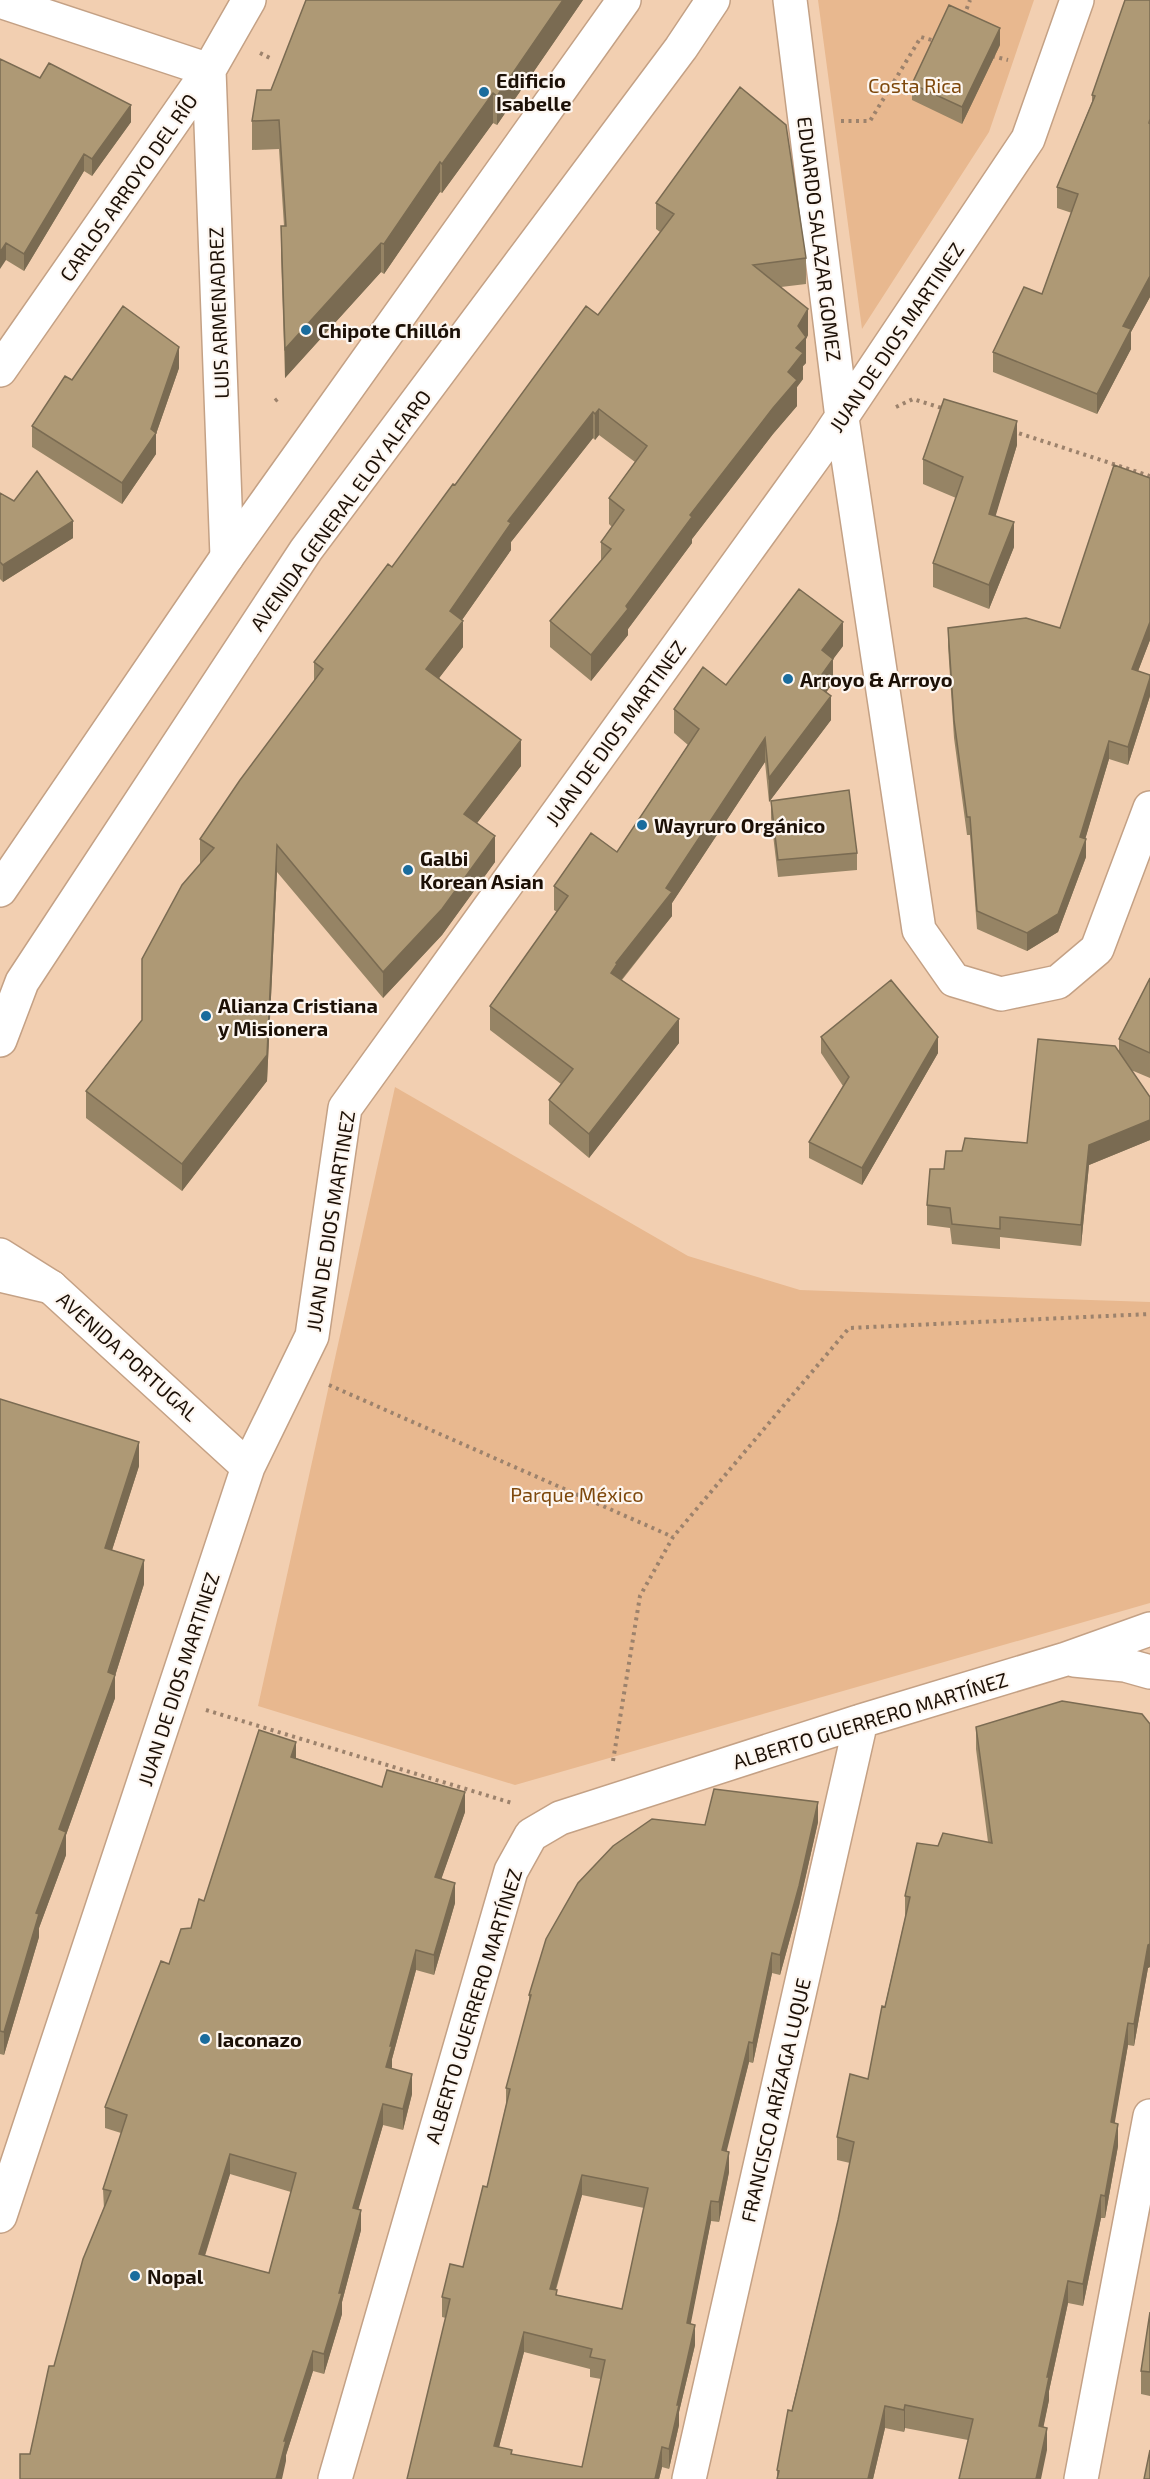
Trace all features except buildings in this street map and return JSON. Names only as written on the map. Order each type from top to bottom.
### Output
[{"type":"street","name":"CARLOS ARROYO DEL RÍO","points":[[0,370],[209,70],[249,0]]},
{"type":"street","points":[[0,890],[227,557],[624,0]]},
{"type":"street","name":"AVENIDA GENERAL ELOY ALFARO","points":[[0,1040],[22,982],[306,550],[681,48],[713,0]]},
{"type":"street","name":"EDUARDO SALAZAR GOMEZ","points":[[790,0],[842,418],[919,930],[954,980],[1001,994],[1058,982],[1097,949],[1150,808]]},
{"type":"street","name":"JUAN DE DIOS MARTINEZ","points":[[0,2216],[248,1467],[312,1336],[345,1108],[842,418],[1028,139],[1077,0]]},
{"type":"street","points":[[0,1],[209,70]]},
{"type":"street","name":"LUIS ARMENADREZ","points":[[209,70],[227,557]]},
{"type":"street","name":"AVENIDA PORTUGAL","points":[[0,1254],[51,1287],[248,1467]]},
{"type":"street","points":[[0,1275],[51,1287]]},
{"type":"street","name":"ALBERTO GUERRERO MARTÍNEZ","points":[[335,2479],[511,1871],[531,1835],[560,1818],[861,1720],[1066,1659],[1150,1629]]},
{"type":"street","name":"ALBERTO GUERRERO MARTÍNEZ","points":[[1066,1659],[1125,1665],[1150,1671]]},
{"type":"street","name":"FRANCISCO ARÍZAGA LUQUE","points":[[689,2479],[861,1720]]},
{"type":"street","points":[[1081,2479],[1150,2116]]},
{"type":"path","points":[[963,18],[970,0]]},
{"type":"path","points":[[831,121],[870,121],[921,37],[942,43]]},
{"type":"path","points":[[985,54],[1008,60]]},
{"type":"path","points":[[275,401],[280,397]]},
{"type":"path","points":[[913,399],[947,410]]},
{"type":"path","points":[[1003,428],[1150,476]]},
{"type":"path","points":[[612,1766],[640,1596],[673,1537],[849,1328],[1150,1314]]},
{"type":"path","points":[[320,1380],[673,1537]]},
{"type":"path","points":[[197,1707],[520,1806]]},
{"type":"green space","name":"Costa Rica","points":[[818,0],[1034,0],[989,132],[862,329]]},
{"type":"green space","name":"Parque México","points":[[395,1087],[688,1256],[800,1290],[1150,1302],[1150,1603],[515,1785],[258,1706]]},
{"type":"place","name":"Edificio Isabelle","points":[[484,92]]},
{"type":"place","name":"Chipote Chillón","points":[[306,330]]},
{"type":"place","name":"Arroyo & Arroyo","points":[[788,679]]},
{"type":"place","name":"Wayruro Orgánico","points":[[642,825]]},
{"type":"place","name":"Galbi Korean Asian","points":[[408,870]]},
{"type":"place","name":"Alianza Cristiana y Misionera","points":[[206,1016]]},
{"type":"place","name":"Iaconazo","points":[[205,2039]]},
{"type":"place","name":"Nopal","points":[[135,2276]]}]
